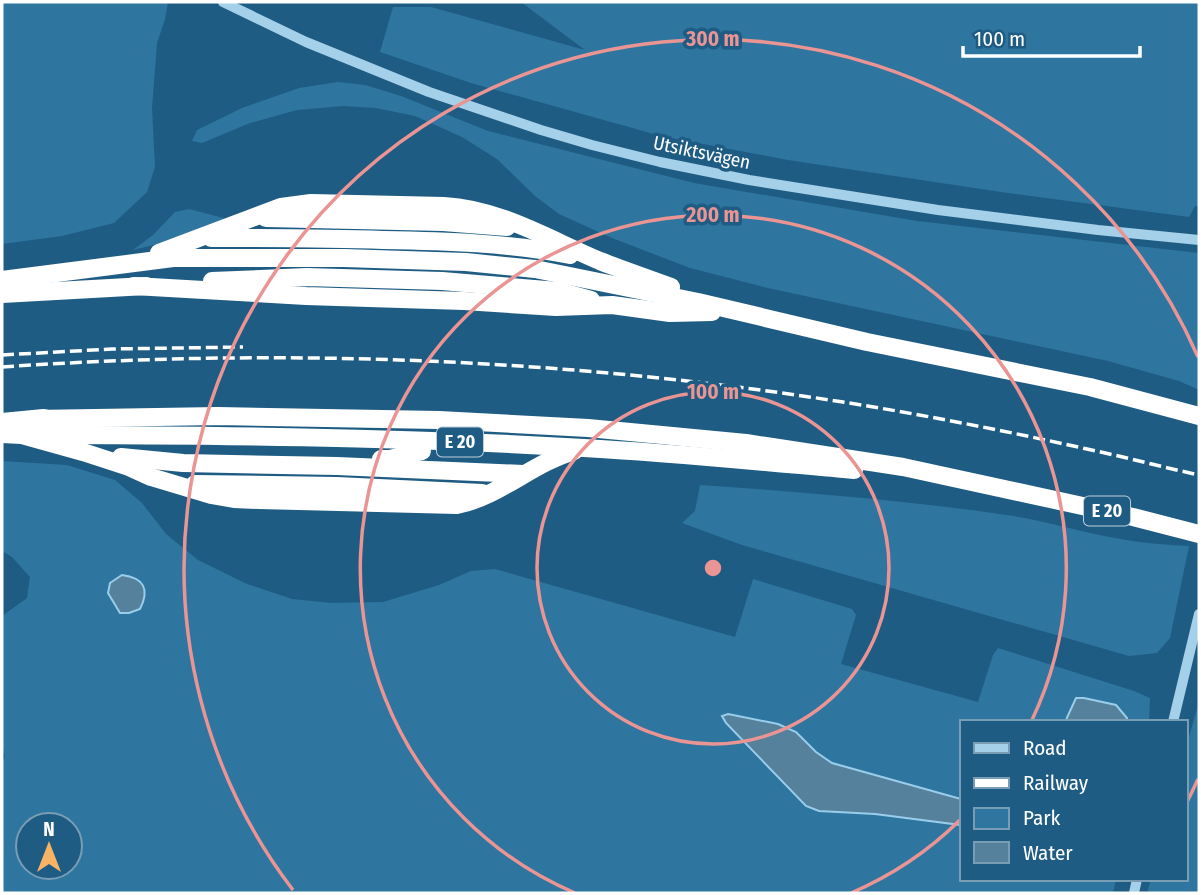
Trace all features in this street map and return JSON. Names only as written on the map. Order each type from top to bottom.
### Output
[{"type":"highway","points":[[130,263],[281,207],[312,203],[459,207],[486,212],[601,261],[747,313]]},
{"type":"highway","points":[[225,229],[320,228],[455,232],[565,245]]},
{"type":"highway","points":[[200,238],[467,242],[601,261]]},
{"type":"highway","points":[[173,248],[344,248],[477,253],[562,265],[614,284]]},
{"type":"highway","points":[[2,280],[173,258],[344,258],[442,261],[535,269],[747,313],[867,342],[1090,387],[1197,416]]},
{"type":"highway","points":[[134,286],[307,267],[442,271],[559,282],[614,284]]},
{"type":"highway","points":[[2,293],[134,286],[343,287],[531,296],[670,313],[747,313]]},
{"type":"highway","name":"E 20","points":[[2,422],[106,410],[218,407],[439,410],[746,443],[903,467],[1199,534]]},
{"type":"highway","name":"E 20","points":[[2,434],[153,444],[559,456]]},
{"type":"highway","name":"E 20","points":[[22,435],[218,435],[587,448],[858,470],[1046,498]]},
{"type":"highway","name":"E 20","points":[[22,435],[83,452],[174,484],[337,486],[489,494],[559,456],[587,448]]},
{"type":"highway","name":"E 20","points":[[22,435],[131,451],[395,463],[523,474]]},
{"type":"highway","name":"E 20","points":[[83,452],[183,464],[395,463],[422,451]]},
{"type":"highway","name":"E 20","points":[[129,467],[185,473],[337,476],[506,485]]},
{"type":"street","name":"Utsiktsvägen","points":[[223,2],[306,42],[429,92],[541,130],[660,162],[749,180],[938,210],[1199,240]]},
{"type":"street","points":[[1173,720],[1199,614]]},
{"type":"green space","points":[[2,2],[168,2],[157,43],[152,108],[155,167],[147,192],[114,223],[62,236],[2,244]]},
{"type":"green space","points":[[521,2],[1199,2],[1199,207],[1195,206],[1189,217],[788,160],[661,136],[471,83],[380,52],[393,7],[431,7],[585,50]]},
{"type":"green space","points":[[338,82],[365,85],[401,96],[488,131],[694,183],[917,221],[1199,253],[1199,390],[1179,381],[1108,361],[768,288],[690,268],[559,214],[535,196],[497,159],[462,137],[415,116],[376,108],[343,106],[297,110],[250,123],[202,143],[192,141],[197,130],[242,108],[299,88]]},
{"type":"green space","points":[[189,209],[227,219],[170,241],[133,250],[153,235],[175,212]]},
{"type":"green space","points":[[2,461],[67,465],[115,480],[142,503],[166,534],[198,560],[247,584],[292,599],[332,603],[383,602],[439,585],[471,571],[495,569],[735,637],[753,579],[852,609],[856,615],[841,664],[978,702],[993,655],[998,648],[1150,698],[1149,720],[1126,720],[1126,717],[960,720],[960,799],[832,763],[816,752],[796,732],[819,811],[875,814],[960,825],[960,881],[1116,881],[1113,893],[2,893],[2,762],[5,757],[2,742],[2,616],[27,598],[30,577],[12,557],[2,551]]},
{"type":"green space","points":[[700,485],[853,497],[968,510],[1020,517],[1124,540],[1189,546],[1170,638],[1157,653],[1129,656],[742,545],[682,523],[695,511]]},
{"type":"green space","points":[[1199,702],[1199,893],[1147,893],[1150,881],[1187,881],[1187,744]]},
{"type":"water","points":[[122,575],[136,579],[144,590],[140,609],[129,613],[120,613],[108,593],[110,583]]},
{"type":"water","points":[[1076,698],[1116,705],[1127,718],[1126,720],[1066,720]]},
{"type":"water","points":[[728,714],[778,724],[796,732],[816,752],[832,763],[960,799],[960,825],[875,814],[819,811],[806,806],[722,716]]},
{"type":"railway","points":[[2,355],[112,349],[243,347]]},
{"type":"railway","points":[[2,367],[100,361],[297,358],[494,364],[593,372],[691,381],[901,412],[1050,441],[1199,475]]}]
